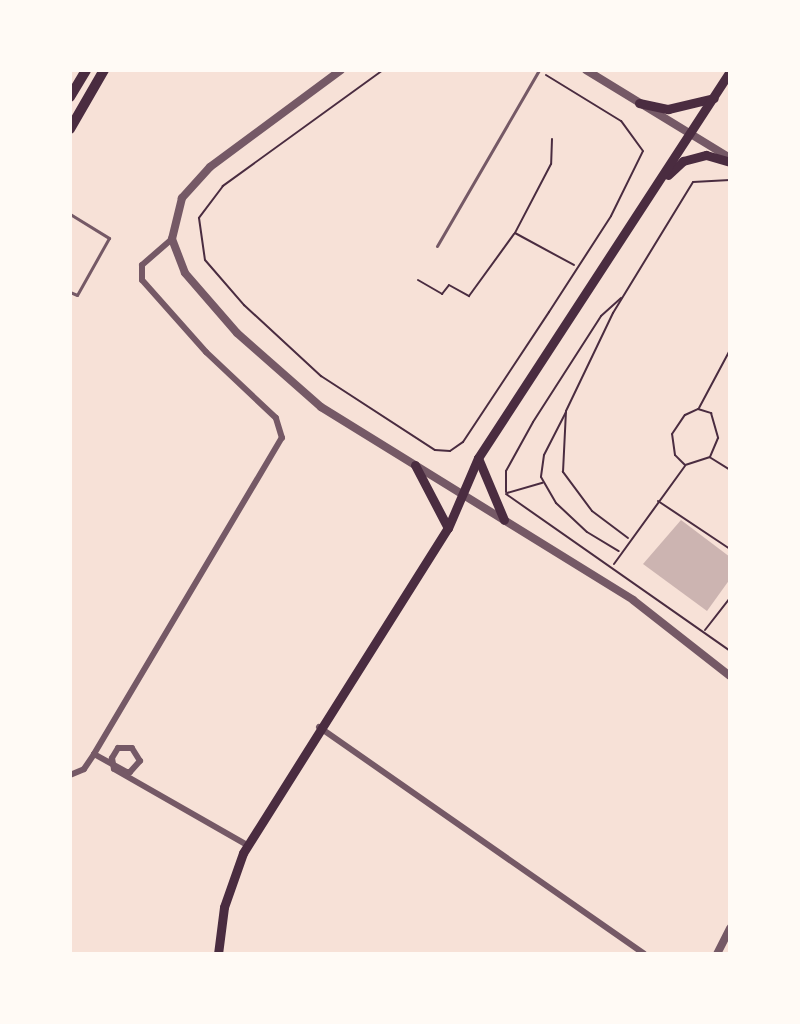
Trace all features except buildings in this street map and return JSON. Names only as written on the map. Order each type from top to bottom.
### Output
[{"type":"main road","points":[[89,70],[95,83]]},
{"type":"main road","points":[[70,97],[89,70]]},
{"type":"main road","points":[[70,129],[104,70]]},
{"type":"main road","points":[[218,954],[224,907],[247,845],[448,528],[478,458],[730,72]]},
{"type":"main road","points":[[639,103],[668,109],[714,98]]},
{"type":"main road","points":[[656,186],[683,161],[706,155],[730,160]]},
{"type":"main road","points":[[478,458],[504,520]]},
{"type":"main road","points":[[415,465],[448,528]]},
{"type":"street","points":[[341,70],[210,167],[182,198],[172,239],[185,273],[237,333],[321,407],[633,600],[730,676]]},
{"type":"street","points":[[586,70],[730,160]]},
{"type":"street","points":[[70,775],[84,769],[94,754],[282,438],[276,418],[206,352],[142,280],[142,265],[172,239]]},
{"type":"street","points":[[319,727],[644,954]]},
{"type":"street","points":[[94,754],[126,772],[138,765],[137,751],[118,748],[114,769],[247,845]]},
{"type":"street","points":[[717,954],[730,928]]},
{"type":"lane","points":[[437,246],[539,70]]},
{"type":"lane","points":[[70,214],[109,238],[77,295],[70,292]]},
{"type":"lane","points":[[70,226],[75,218]]},
{"type":"path","points":[[383,70],[223,186],[199,218],[205,260],[244,305],[321,376],[376,416],[435,450],[450,451],[463,442],[611,216],[643,151],[621,121],[539,70]]},
{"type":"path","points":[[418,280],[442,294],[449,285],[469,296],[515,233],[551,164],[552,139]]},
{"type":"path","points":[[619,551],[587,532],[556,503],[544,483],[544,455],[623,296],[693,182],[730,180]]},
{"type":"path","points":[[515,233],[576,266]]},
{"type":"path","points":[[506,494],[506,471],[533,422],[601,316],[623,296]]},
{"type":"path","points":[[685,465],[675,455],[672,434],[685,415],[698,409],[730,350]]},
{"type":"path","points":[[698,409],[711,413],[717,428],[710,457]]},
{"type":"path","points":[[566,411],[563,472],[592,511],[628,538]]},
{"type":"path","points":[[613,566],[628,538],[685,465],[710,457]]},
{"type":"path","points":[[710,457],[730,470]]},
{"type":"path","points":[[506,494],[544,483]]},
{"type":"path","points":[[506,494],[613,566],[730,651]]},
{"type":"path","points":[[657,501],[730,549]]},
{"type":"path","points":[[704,631],[730,598]]}]
